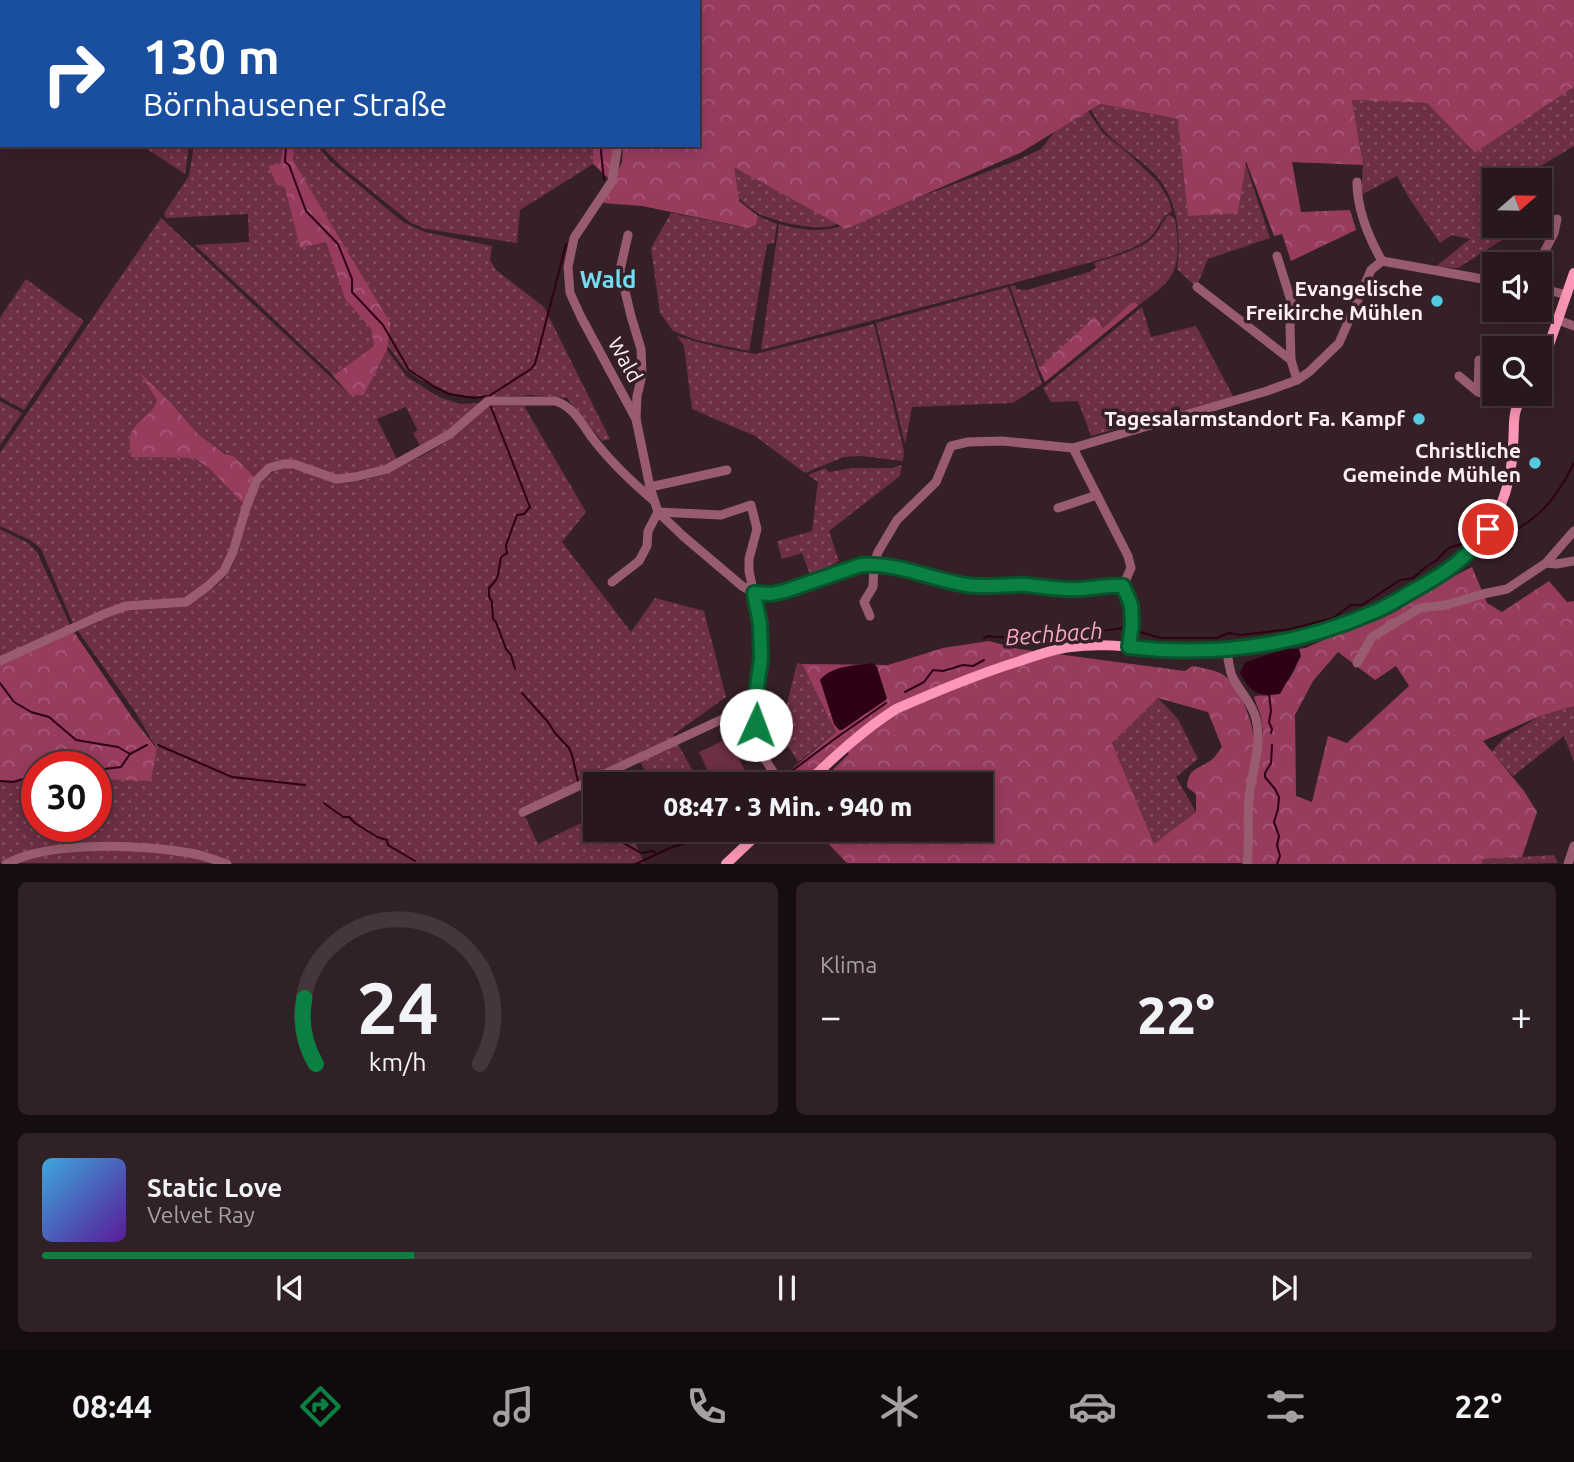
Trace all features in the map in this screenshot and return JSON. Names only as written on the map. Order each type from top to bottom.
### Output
[{"type":"main road","points":[[1552,337],[1574,274]]},
{"type":"main road","points":[[818,772],[836,755],[896,709],[997,668],[1051,650],[1073,646],[1172,651],[1227,650],[1303,637],[1376,611],[1442,575],[1468,555],[1493,522],[1508,487],[1514,413],[1517,406]]},
{"type":"main road","points":[[726,863],[749,842]]},
{"type":"street","name":"Wald","points":[[618,147],[612,181],[573,238],[568,267],[570,293],[636,419]]},
{"type":"street","points":[[1357,182],[1357,199],[1382,261]]},
{"type":"street","points":[[1544,252],[1554,233],[1557,219]]},
{"type":"street","name":"Wald","points":[[628,235],[620,270],[641,349],[642,375],[637,396],[636,419]]},
{"type":"street","points":[[1277,256],[1292,304],[1291,360],[1297,380]]},
{"type":"street","points":[[870,616],[864,601],[873,587],[874,564],[878,552],[897,520],[936,482],[951,446],[968,442],[1002,441],[1073,448],[1297,380],[1339,343],[1371,270],[1382,261],[1482,279]]},
{"type":"street","points":[[1197,287],[1291,360]]},
{"type":"street","points":[[1552,291],[1567,295]]},
{"type":"street","points":[[1558,320],[1574,326]]},
{"type":"street","points":[[1478,392],[1479,360]]},
{"type":"street","points":[[1459,376],[1482,393]]},
{"type":"street","points":[[0,662],[126,606],[186,602],[224,572],[257,480],[269,468],[294,464],[336,479],[387,469],[450,434],[488,401],[555,401],[563,404],[576,415],[597,444],[654,501]]},
{"type":"street","points":[[636,419],[658,512],[692,544],[754,593],[785,591],[861,565],[874,564],[966,585],[1025,585],[1056,590],[1123,586]]},
{"type":"street","points":[[1073,448],[1128,555],[1131,568],[1123,586],[1131,605],[1132,624],[1126,647]]},
{"type":"street","points":[[650,486],[727,470]]},
{"type":"street","points":[[1058,508],[1097,495]]},
{"type":"street","points":[[658,512],[721,515],[751,505],[757,529],[748,559],[748,571],[760,624],[761,659],[755,701],[756,725],[761,753],[774,772]]},
{"type":"street","points":[[612,582],[639,561],[647,545],[648,531],[658,512]]},
{"type":"street","points":[[1357,663],[1372,637],[1420,608],[1446,605],[1507,589],[1546,562],[1574,531]]},
{"type":"street","points":[[1546,562],[1556,564],[1574,561]]},
{"type":"street","points":[[1227,650],[1233,677],[1256,720],[1259,740],[1248,802],[1247,863]]},
{"type":"street","points":[[523,812],[729,716],[755,701]]},
{"type":"street","points":[[1568,863],[1574,846]]},
{"type":"street","points":[[6,863],[34,852],[57,849],[133,847],[192,853],[227,863]]},
{"type":"shaded area","points":[[1574,87],[1574,146],[1538,168],[1482,168],[1482,238],[1505,238],[1458,268],[1435,267],[1470,239],[1452,235],[1440,243],[1397,176],[1361,195],[1363,165],[1352,100],[1427,103],[1475,153]]},
{"type":"shaded area","points":[[1099,104],[1178,119],[1238,213],[1245,162],[1270,238],[1208,259],[1197,285],[1192,283],[1177,269],[1177,223],[1166,190],[1154,173],[1104,130],[1091,110]]},
{"type":"shaded area","points":[[1088,111],[1103,133],[1158,182],[1169,200],[1172,211],[1147,240],[1102,259],[761,350],[779,224],[810,230],[841,226],[846,229],[1041,149],[1055,131]]},
{"type":"shaded area","points":[[144,147],[189,147],[185,174]]},
{"type":"shaded area","points":[[194,147],[283,147],[280,164],[269,167],[284,185],[300,248],[326,242],[345,299],[371,329],[374,346],[334,376],[195,245],[249,242],[248,214],[166,218],[164,213],[189,176]]},
{"type":"shaded area","points":[[295,147],[319,147],[330,161],[403,222],[425,232],[492,246],[490,260],[496,270],[544,307],[610,439],[602,441],[567,398],[534,395],[455,395],[419,379],[405,369],[388,346],[391,324],[293,160]]},
{"type":"shaded area","points":[[322,147],[593,147],[593,164],[520,210],[517,243],[426,229],[411,223],[341,166]]},
{"type":"shaded area","points":[[733,166],[837,224],[808,227],[756,212],[738,198]]},
{"type":"shaded area","points":[[671,213],[748,228],[756,225],[758,216],[777,224],[774,243],[767,244],[749,351],[696,340],[673,331],[660,313],[651,248]]},
{"type":"shaded area","points":[[1170,215],[1175,219],[1178,250],[1169,279],[1139,305],[1134,302],[1130,304],[1103,328],[1093,317],[1039,369],[1010,286],[1015,285],[1016,289],[1027,290],[1089,272],[1096,268],[1094,263],[1146,243]]},
{"type":"shaded area","points":[[161,218],[350,395],[364,395],[387,350],[407,377],[439,397],[460,404],[482,403],[448,432],[421,448],[413,433],[418,431],[406,407],[377,419],[398,461],[386,468],[336,477],[293,462],[255,478],[234,456],[226,454],[197,433],[171,403],[141,375],[157,400],[153,410],[131,433],[131,457],[194,458],[209,468],[245,506],[222,571],[185,600],[126,605],[74,626],[41,549],[30,540],[0,526],[0,453]]},
{"type":"shaded area","points":[[26,279],[84,321],[24,410],[0,397],[0,318]]},
{"type":"shaded area","points":[[1008,287],[1042,384],[1013,403],[912,407],[905,444],[876,323]]},
{"type":"shaded area","points":[[1142,307],[1151,337],[1196,326],[1234,398],[1139,426],[1137,423],[1091,436],[1078,401],[1051,402],[1043,388]]},
{"type":"shaded area","points":[[874,324],[904,451],[903,461],[861,456],[844,457],[805,473],[755,436],[692,409],[684,346],[677,336],[756,354]]},
{"type":"shaded area","points":[[0,401],[22,413],[0,445]]},
{"type":"shaded area","points":[[487,406],[524,406],[586,512],[562,542],[631,632],[655,598],[704,611],[726,697],[673,735],[693,772],[646,772],[640,762],[604,772],[583,772],[583,796],[580,790],[525,816],[538,844],[583,822],[583,842],[635,842],[644,863],[0,863],[0,780],[21,781],[21,842],[112,842],[112,779],[151,780],[157,749],[136,713],[78,631],[104,617],[125,610],[186,604],[216,586],[225,577],[238,552],[257,490],[266,478],[277,470],[293,468],[331,482],[352,482],[400,467],[456,435]]},
{"type":"shaded area","points":[[902,465],[900,476],[829,531],[839,561],[811,577],[802,553],[782,559],[777,541],[812,531],[818,482],[808,475],[825,468],[829,472]]},
{"type":"shaded area","points":[[0,529],[28,543],[37,552],[71,627],[0,660]]},
{"type":"shaded area","points":[[1286,649],[1299,649],[1301,656],[1280,694],[1266,695],[1252,689],[1240,673],[1245,662]]},
{"type":"shaded area","points":[[797,663],[802,664],[836,732],[798,762],[780,733]]},
{"type":"shaded area","points":[[873,663],[877,667],[887,699],[839,730],[834,724],[820,680],[837,669]]},
{"type":"shaded area","points":[[1158,698],[1178,719],[1198,759],[1176,777],[1196,812],[1154,845],[1112,743]]},
{"type":"shaded area","points":[[1574,706],[1574,762],[1564,736],[1513,776],[1491,752],[1504,738],[1540,716]]},
{"type":"shaded area","points":[[729,738],[745,772],[708,772],[699,752]]},
{"type":"shaded area","points":[[1554,855],[1558,863],[1482,864],[1482,859]]},
{"type":"green space","points":[[700,0],[1574,0],[1574,87],[1475,153],[1427,103],[1352,100],[1363,165],[1292,162],[1301,212],[1350,210],[1356,230],[1291,261],[1282,234],[1274,236],[1246,161],[1238,213],[1188,216],[1178,119],[1100,104],[1020,153],[846,229],[734,167],[739,201],[758,216],[756,225],[749,228],[642,206],[603,203],[622,162],[623,147],[700,147]]},
{"type":"green space","points":[[283,147],[295,147],[293,160],[391,324],[387,350],[364,395],[350,395],[333,376],[374,346],[371,329],[345,299],[326,242],[300,248],[284,185],[278,186],[268,166],[280,164]]},
{"type":"green space","points":[[593,147],[614,147],[609,179],[593,164]]},
{"type":"green space","points":[[1134,302],[1139,305],[1045,382],[1039,369],[1094,316],[1103,328]]},
{"type":"green space","points":[[139,372],[197,433],[225,454],[234,456],[255,478],[245,506],[209,468],[194,458],[131,457],[131,433],[152,410],[157,400]]},
{"type":"green space","points":[[1472,567],[1487,603],[1502,612],[1549,581],[1567,602],[1574,601],[1574,706],[1540,716],[1483,741],[1524,791],[1537,812],[1522,857],[1482,859],[1482,864],[1250,864],[1251,812],[1263,732],[1254,697],[1276,693],[1287,683],[1298,662],[1299,649],[1376,616]],"holes":[[[1338,652],[1375,680],[1396,666],[1409,686],[1347,743],[1328,736],[1312,802],[1296,796],[1295,715],[1313,681]]]},
{"type":"green space","points":[[74,632],[157,749],[151,781],[112,780],[112,751],[21,751],[21,781],[0,780],[0,665]]},
{"type":"green space","points":[[989,641],[1019,649],[1185,671],[1192,666],[1222,674],[1231,682],[1245,707],[1255,743],[1243,863],[847,863],[827,842],[993,842],[993,772],[830,772],[849,754],[842,744],[814,772],[788,772],[836,732],[802,664],[888,665],[943,648]],"holes":[[[1158,698],[1208,712],[1222,747],[1212,760],[1189,777],[1187,787],[1196,794],[1196,812],[1154,844],[1112,743]]]},
{"type":"waterway","points":[[286,147],[285,162],[289,165],[306,211],[338,244],[352,279],[352,292],[383,325],[409,370],[449,394],[474,398],[489,396],[535,364],[566,244]]},
{"type":"waterway","points":[[602,147],[604,180]]},
{"type":"waterway","points":[[491,407],[530,507],[524,514],[517,515],[506,545],[507,553],[501,557],[498,575],[489,588],[493,619],[515,669]]},
{"type":"waterway","name":"Bechbach","points":[[1495,542],[1542,510],[1559,490],[1574,463]]},
{"type":"waterway","name":"Bechbach","points":[[1140,632],[1161,638],[1217,638],[1229,633],[1241,635],[1291,629],[1333,618],[1351,605],[1362,605],[1400,580],[1413,578],[1445,551],[1462,544]]},
{"type":"waterway","name":"Bechbach","points":[[984,638],[1015,636],[1031,640],[1083,629],[1092,632],[1124,628]]},
{"type":"waterway","name":"Bechbach","points":[[905,692],[924,682],[933,670],[973,666],[984,660]]},
{"type":"waterway","points":[[0,683],[14,702],[31,712],[49,717],[76,740],[118,747],[130,754]]},
{"type":"waterway","points":[[522,693],[569,748],[578,781]]},
{"type":"waterway","points":[[1269,694],[1271,733]]},
{"type":"waterway","name":"Bechbach","points":[[790,772],[886,703]]},
{"type":"waterway","points":[[112,768],[121,767],[130,754],[147,745]]},
{"type":"waterway","points":[[158,745],[232,777],[305,785]]},
{"type":"waterway","points":[[1272,745],[1271,763],[1265,777],[1279,797],[1274,822],[1279,836],[1277,845],[1280,856],[1277,864]]},
{"type":"waterway","points":[[0,781],[21,780]]},
{"type":"waterway","points":[[324,803],[377,837],[387,840],[388,845],[415,861]]},
{"type":"waterway","points":[[622,842],[641,853],[653,851],[656,854]]},
{"type":"waterway","name":"Bechbach","points":[[636,864],[687,842]]},
{"type":"place","name":"Evangelische Freikirche Mühlen","points":[[1437,301]]},
{"type":"place","name":"Tagesalarmstandort Fa. Kampf","points":[[1419,419]]},
{"type":"place","name":"Christliche Gemeinde Mühlen","points":[[1535,463]]},
{"type":"district","name":"Wald","points":[[608,280]]},
{"type":"route","points":[[756,725],[755,701],[761,659],[760,624],[754,593],[785,591],[861,565],[874,564],[966,585],[1025,585],[1056,590],[1123,586],[1131,605],[1129,647],[1172,651],[1227,650],[1303,637],[1376,611],[1442,575],[1468,555],[1488,529]]}]
